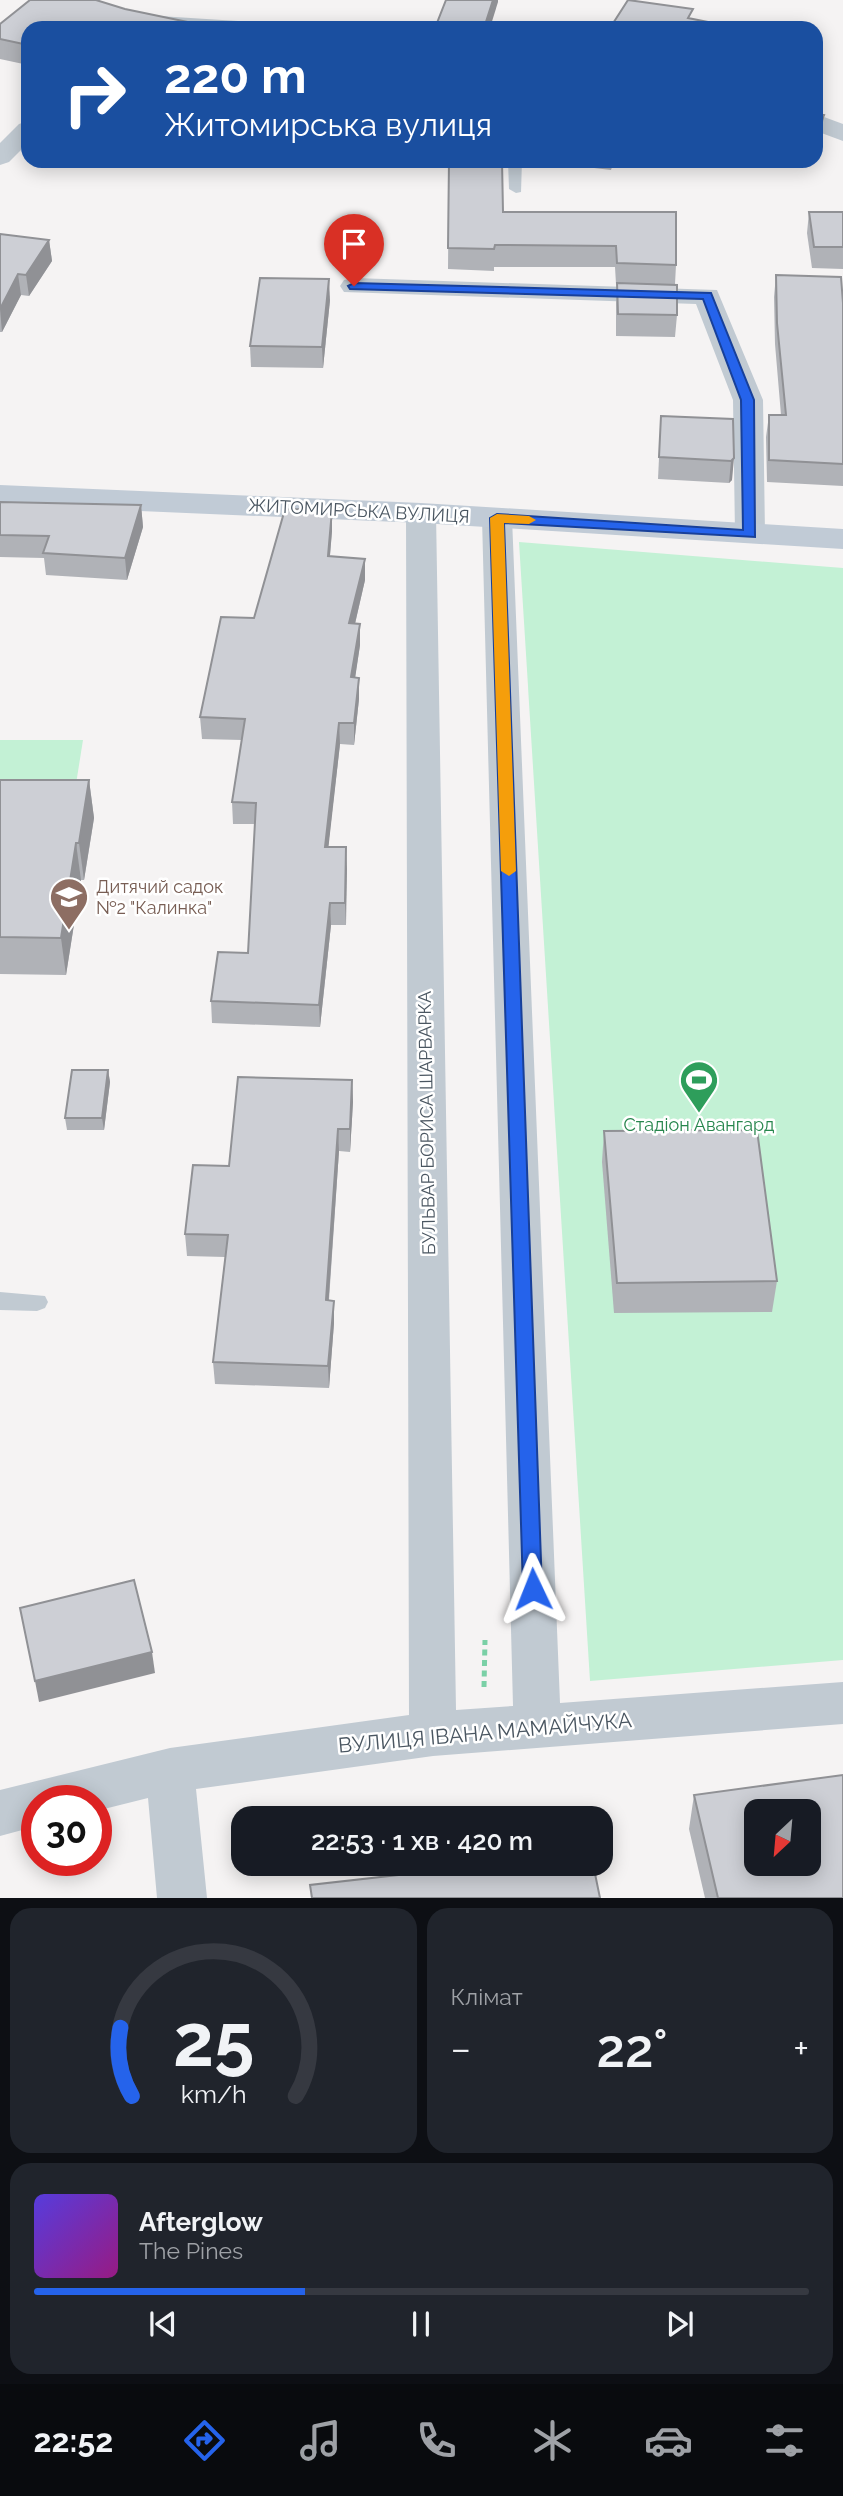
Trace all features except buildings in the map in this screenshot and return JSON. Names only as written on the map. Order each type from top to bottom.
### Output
[{"type":"main road","name":"ЖИТОМИРСЬКА ВУЛИЦЯ","points":[[0,495],[421,513],[843,539]]},
{"type":"street","points":[[135,21],[156,0]]},
{"type":"street","points":[[823,125],[843,133]]},
{"type":"street","points":[[0,157],[21,135]]},
{"type":"street","points":[[354,286],[707,296],[748,400],[750,534]]},
{"type":"street","name":"БУЛЬВАР БОРИСА ШАРВАРКА","points":[[421,513],[433,1734]]},
{"type":"street","points":[[497,518],[537,1726]]},
{"type":"street","name":"ВУЛИЦЯ ІВАНА МАМАЙЧУКА","points":[[110,1785],[170,1770],[433,1734],[843,1703]]},
{"type":"street","points":[[170,1770],[182,1898]]},
{"type":"street","points":[[0,1813],[21,1808]]},
{"type":"lane","points":[[515,168],[516,189]]},
{"type":"lane","points":[[0,1301],[37,1302]]},
{"type":"green space","name":"Стадіон Авангард","points":[[519,542],[843,568],[843,1660],[590,1681]]},
{"type":"green space","points":[[0,740],[83,740],[76,784],[0,783]]},
{"type":"slow traffic","points":[[509,871],[497,518],[529,520]]},
{"type":"place","name":"Дитячий садок №2 \"Калинка\"","points":[[69,931]]},
{"type":"place","name":"Стадіон Авангард","points":[[699,1114]]},
{"type":"route","points":[[354,286],[707,296],[748,400],[750,534],[497,518],[533,1589]]}]
